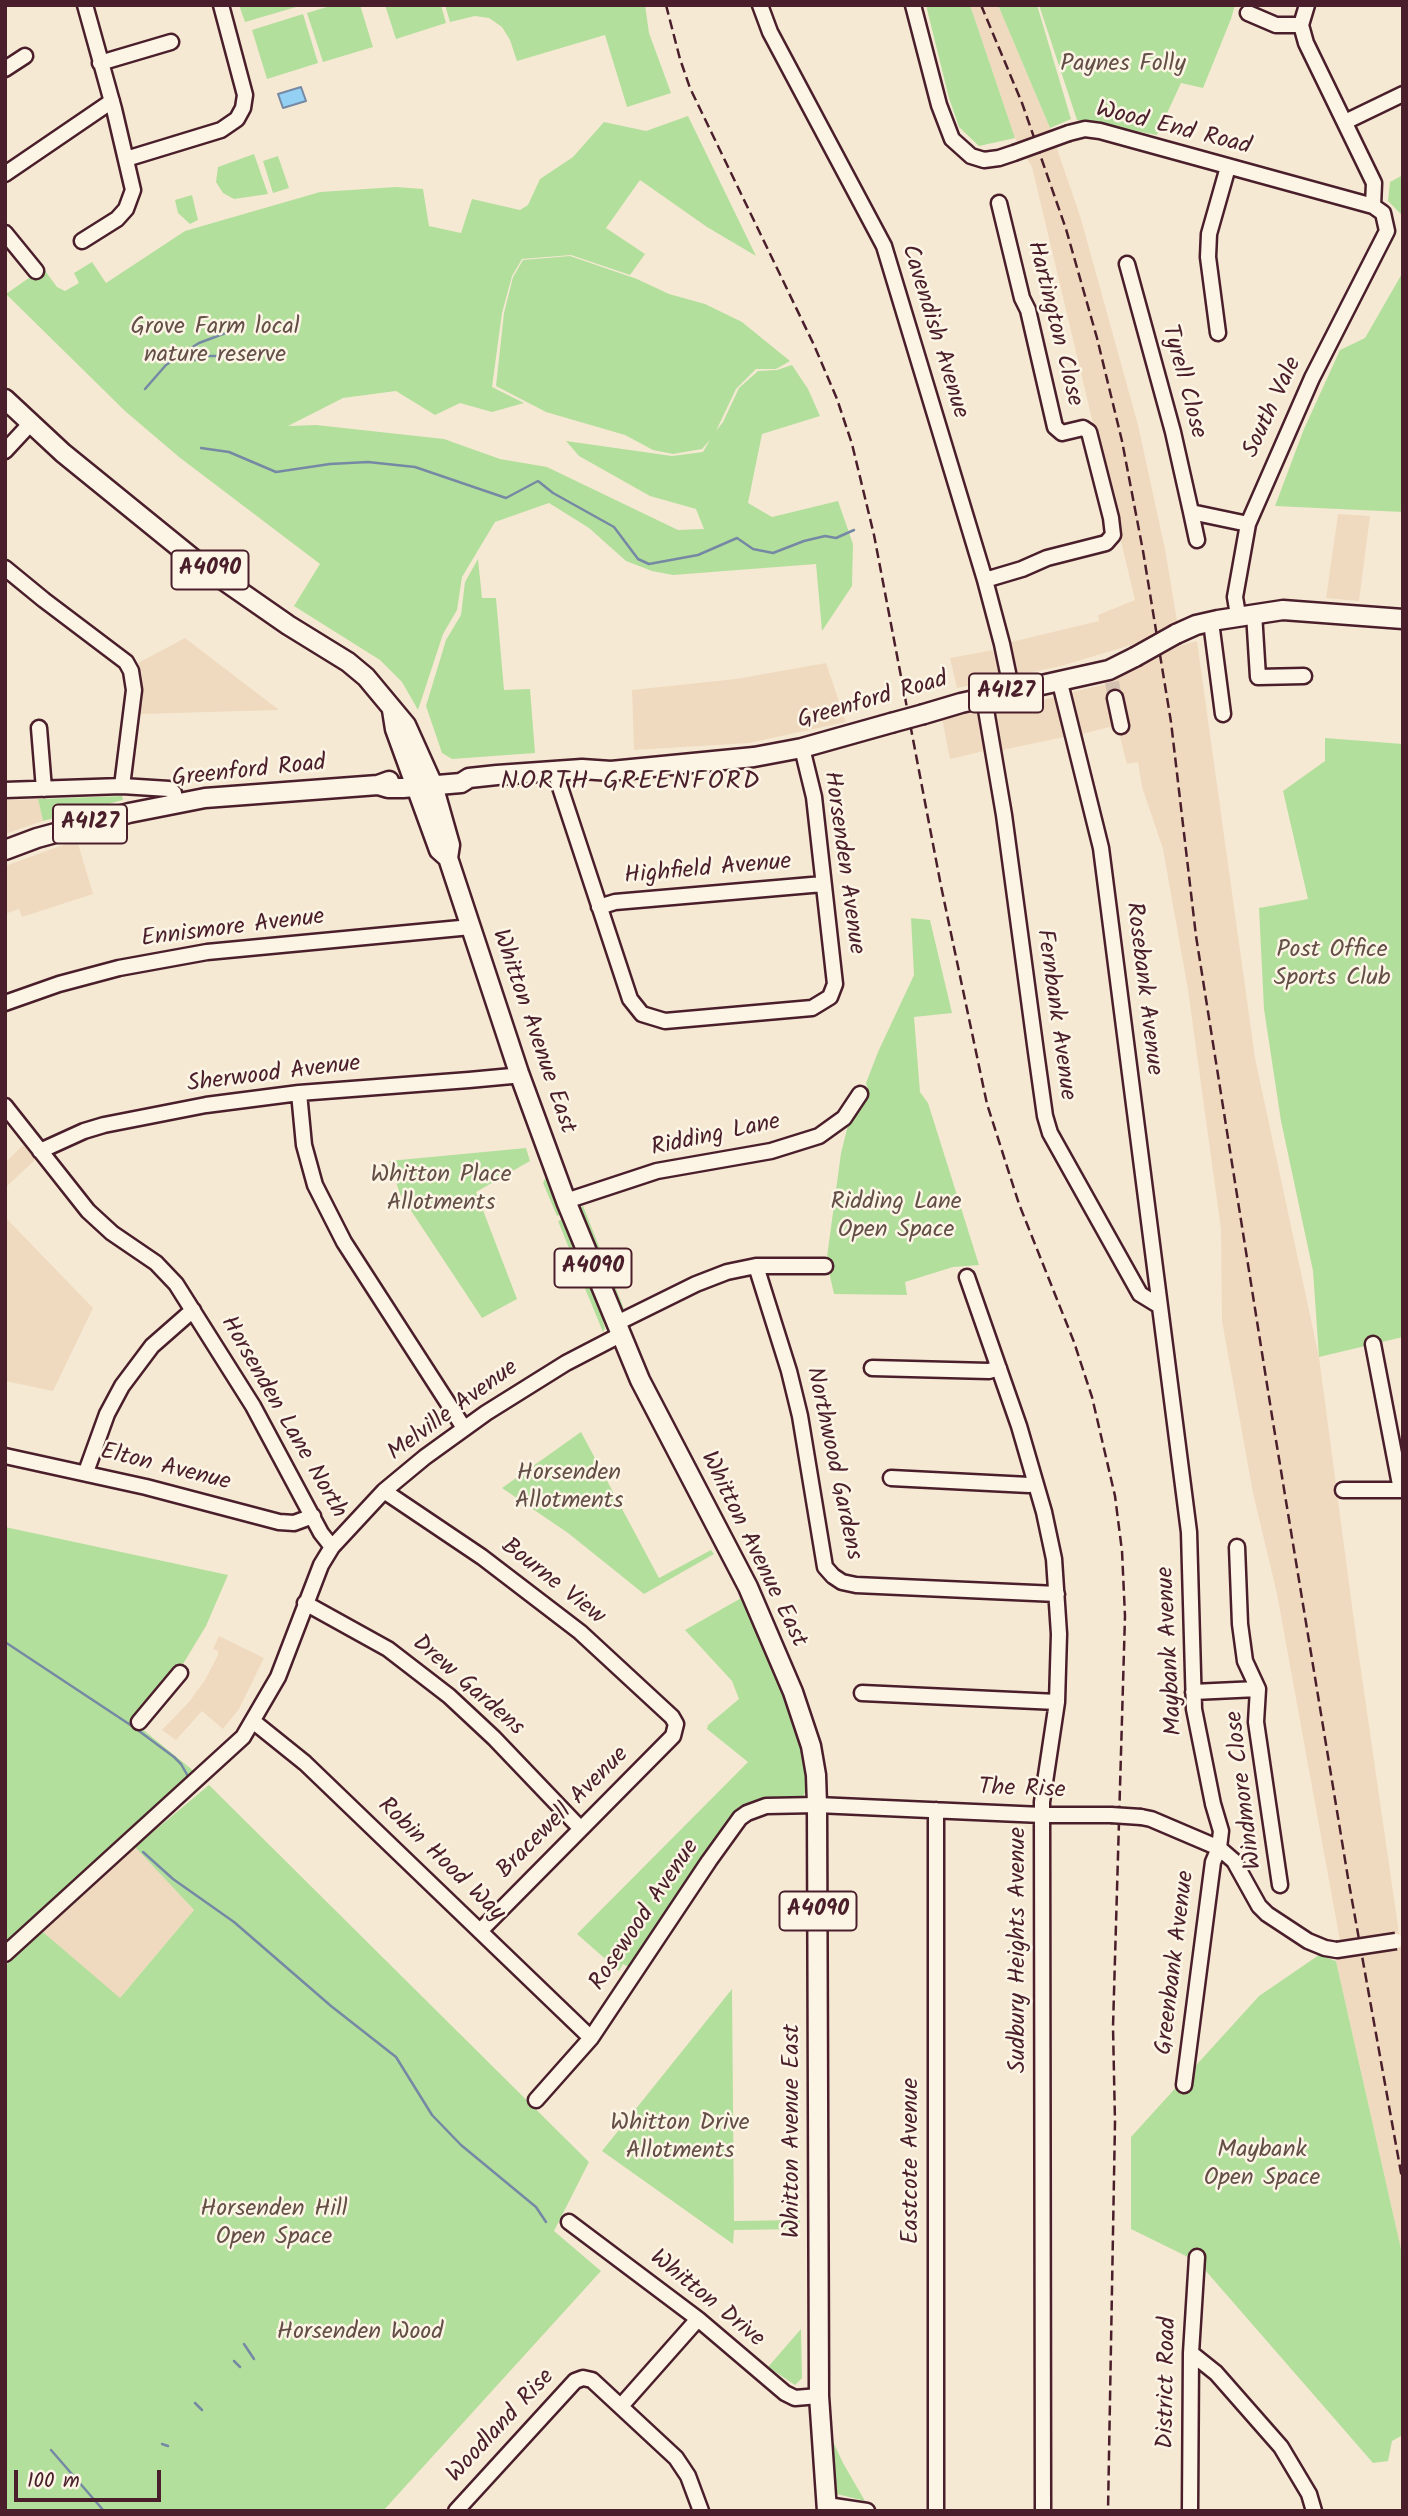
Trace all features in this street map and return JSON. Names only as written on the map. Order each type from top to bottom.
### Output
[{"type":"main road","name":"A4090","points":[[5,399],[98,482],[196,561],[288,625],[348,662],[366,677],[392,710],[395,729],[423,782]]},
{"type":"main road","name":"Greenford Road","points":[[5,850],[172,797],[378,785],[388,789],[459,775],[469,778],[628,770],[754,757],[802,748],[984,698],[1111,676],[1135,657],[1176,634],[1196,625],[1246,614],[1295,610],[1403,619]]},
{"type":"main road","name":"Whitton Avenue East","points":[[423,782],[439,850],[448,858],[519,1073],[566,1202],[617,1329],[657,1416],[748,1587],[774,1645],[811,1746],[817,1805],[819,2396],[827,2508]]},
{"type":"street","points":[[82,241],[117,219],[126,209],[133,190],[86,5]]},
{"type":"street","points":[[126,159],[221,130],[237,119],[243,108],[245,95],[221,5]]},
{"type":"street","name":"Cavendish Avenue","points":[[760,5],[770,32],[884,246],[985,580],[1012,692]]},
{"type":"street","name":"Wood End Road","points":[[913,5],[939,105],[952,139],[971,156],[984,160],[999,158],[1069,133],[1100,131],[1373,206]]},
{"type":"street","points":[[1307,5],[1301,25],[1307,43],[1374,183],[1373,206]]},
{"type":"street","points":[[1248,13],[1276,25],[1301,25]]},
{"type":"street","points":[[100,63],[171,42]]},
{"type":"street","points":[[5,69],[25,56]]},
{"type":"street","points":[[1345,122],[1403,94]]},
{"type":"street","points":[[5,174],[111,101]]},
{"type":"street","points":[[1218,333],[1208,257],[1209,234],[1228,167]]},
{"type":"street","name":"Hartington Close","points":[[985,580],[1048,558],[1106,543],[1113,535],[1089,432],[1083,428],[1062,433],[1055,427],[1028,310],[1022,298],[999,203]]},
{"type":"street","name":"South Vale","points":[[1304,676],[1258,677],[1246,614],[1235,597],[1248,524],[1312,378],[1387,231],[1383,213],[1373,206]]},
{"type":"street","points":[[5,233],[36,271]]},
{"type":"street","name":"Tyrell Close","points":[[1126,264],[1173,432],[1197,540]]},
{"type":"street","points":[[5,451],[31,423]]},
{"type":"street","points":[[1191,512],[1248,524]]},
{"type":"street","points":[[5,568],[126,662],[134,677],[134,690],[122,786]]},
{"type":"street","points":[[1210,622],[1223,714]]},
{"type":"street","name":"Rosebank Avenue","points":[[1059,683],[1101,848],[1158,1306]]},
{"type":"street","name":"Fernbank Avenue","points":[[984,698],[1004,815],[1035,1052],[1050,1133],[1140,1294],[1158,1306]]},
{"type":"street","points":[[1115,698],[1121,726]]},
{"type":"street","points":[[39,728],[44,789]]},
{"type":"street","name":"Horsenden Avenue","points":[[599,907],[630,999],[642,1014],[665,1021],[812,1008],[830,998],[835,984],[814,797],[802,748]]},
{"type":"street","points":[[555,772],[599,907]]},
{"type":"street","points":[[5,790],[122,786],[172,797]]},
{"type":"street","name":"Highfield Avenue","points":[[599,907],[615,902],[823,884]]},
{"type":"street","name":"Ennismore Avenue","points":[[5,1003],[59,984],[119,968],[207,952],[471,928]]},
{"type":"street","name":"Sherwood Avenue","points":[[40,1151],[84,1131],[126,1119],[206,1105],[299,1093],[491,1078],[519,1073]]},
{"type":"street","points":[[299,1093],[304,1145],[314,1185],[344,1242],[464,1428]]},
{"type":"street","name":"Ridding Lane","points":[[566,1202],[657,1171],[771,1151],[819,1136],[844,1118],[860,1094]]},
{"type":"street","name":"Horsenden Lane North","points":[[5,1106],[88,1211],[103,1226],[169,1275],[267,1429],[327,1543],[332,1547],[305,1603],[278,1677],[254,1722],[232,1749],[5,1954]]},
{"type":"street","name":"Melville Avenue","points":[[332,1547],[384,1491],[425,1457],[522,1389],[617,1329],[696,1284],[727,1272],[756,1266],[825,1266]]},
{"type":"street","name":"Northwood Gardens","points":[[756,1266],[789,1371],[800,1416],[825,1567],[833,1576],[842,1582],[856,1585],[1057,1594]]},
{"type":"street","name":"Sudbury Heights Avenue","points":[[967,1277],[1035,1482],[1054,1559],[1057,1594],[1057,1702],[1042,1815],[1044,2511]]},
{"type":"street","name":"Maybank Avenue","points":[[1158,1306],[1189,1532],[1193,1692],[1198,1733],[1221,1831],[1219,1848]]},
{"type":"street","points":[[86,1472],[107,1414],[122,1386],[152,1346],[193,1310]]},
{"type":"street","points":[[1343,1490],[1402,1490],[1373,1344]]},
{"type":"street","points":[[872,1368],[989,1371],[999,1368]]},
{"type":"street","name":"Elton Avenue","points":[[5,1456],[86,1472],[279,1522],[293,1522],[313,1516]]},
{"type":"street","points":[[891,1478],[1029,1485],[1035,1482]]},
{"type":"street","name":"Bourne View","points":[[384,1491],[482,1557],[579,1632],[672,1717],[676,1727]]},
{"type":"street","name":"Windmore Close","points":[[1237,1547],[1240,1624],[1245,1661],[1258,1689],[1256,1723],[1280,1885]]},
{"type":"street","name":"Drew Gardens","points":[[305,1603],[388,1649],[449,1696],[494,1738],[581,1829]]},
{"type":"street","points":[[139,1722],[180,1674]]},
{"type":"street","name":"Windmore Close","points":[[1193,1692],[1258,1689]]},
{"type":"street","points":[[862,1693],[1057,1702]]},
{"type":"street","name":"Robin Hood Way","points":[[254,1722],[305,1763],[591,2038]]},
{"type":"street","name":"Bracewell Avenue","points":[[480,1931],[674,1736],[676,1727]]},
{"type":"street","name":"The Rise","points":[[817,1805],[1141,1817],[1219,1848]]},
{"type":"street","name":"Rosewood Avenue","points":[[537,2100],[591,2038],[740,1818],[766,1806],[817,1805]]},
{"type":"street","name":"Eastcote Avenue","points":[[936,1810],[936,2511]]},
{"type":"street","points":[[1219,1848],[1234,1861],[1259,1906],[1308,1941],[1336,1950],[1399,1941]]},
{"type":"street","name":"Greenbank Avenue","points":[[1184,2085],[1213,1862],[1219,1848]]},
{"type":"street","name":"Whitton Drive","points":[[569,2222],[698,2319],[785,2393],[795,2398],[819,2396]]},
{"type":"street","name":"District Road","points":[[1190,2511],[1191,2353],[1197,2257]]},
{"type":"street","points":[[698,2319],[621,2406],[677,2458],[688,2476],[701,2511]]},
{"type":"street","points":[[1191,2353],[1216,2374],[1281,2447],[1309,2494],[1314,2511]]},
{"type":"street","name":"Woodland Rise","points":[[456,2511],[575,2381],[583,2378],[592,2380],[621,2406]]},
{"type":"street","points":[[827,2508],[867,2511]]},
{"type":"shaded area","points":[[970,5],[998,5],[1050,128],[1081,219],[1138,425],[1165,549],[1177,621],[1144,641],[1061,666],[1018,675],[1011,642],[1099,621],[1098,615],[1135,600],[1032,167],[1015,138]]},
{"type":"shaded area","points":[[1338,514],[1370,516],[1359,601],[1326,598]]},
{"type":"shaded area","points":[[185,638],[279,710],[140,714],[143,701],[142,675],[138,663]]},
{"type":"shaded area","points":[[1197,641],[1255,1058],[1319,1357],[1403,1961],[1403,2258],[1336,1961],[1340,1941],[1277,1594],[1253,1493],[1222,1321],[1221,1229],[1188,990],[1163,849],[1142,787],[1138,762],[1127,764],[1117,725],[1082,734],[1072,692],[1107,684],[1179,646]]},
{"type":"shaded area","points":[[993,650],[1000,679],[957,688],[950,658]]},
{"type":"shaded area","points":[[826,663],[846,722],[749,743],[634,750],[632,690],[736,679]]},
{"type":"shaded area","points":[[1055,697],[1064,737],[1002,750],[995,710]]},
{"type":"shaded area","points":[[977,712],[984,751],[950,759],[942,718]]},
{"type":"shaded area","points":[[38,799],[43,821],[5,834],[5,800]]},
{"type":"shaded area","points":[[77,840],[93,894],[22,917],[19,909],[5,914],[5,866]]},
{"type":"shaded area","points":[[23,1145],[36,1159],[5,1188],[5,1163]]},
{"type":"shaded area","points":[[5,1217],[93,1308],[53,1391],[5,1381]]},
{"type":"shaded area","points":[[219,1636],[264,1658],[239,1709],[223,1729],[202,1711],[176,1740],[162,1730],[189,1702],[205,1680],[218,1655],[218,1651],[213,1649]]},
{"type":"shaded area","points":[[135,1847],[194,1910],[119,1999],[43,1932]]},
{"type":"green space","points":[[239,5],[303,5],[245,22]]},
{"type":"green space","points":[[333,5],[360,5],[373,47],[323,62],[307,13]]},
{"type":"green space","points":[[385,5],[441,5],[446,23],[396,39]]},
{"type":"green space","points":[[445,5],[645,5],[649,33],[671,93],[627,107],[605,35],[517,61],[502,27],[489,18],[475,16],[450,22]]},
{"type":"green space","points":[[926,5],[970,5],[1015,138],[979,146],[959,127]]},
{"type":"green space","points":[[998,5],[1037,5],[1071,119],[1050,128]]},
{"type":"green space","name":"Paynes Folly","points":[[1039,5],[1235,5],[1203,88],[1181,83],[1157,135],[1077,120]]},
{"type":"green space","points":[[303,14],[318,63],[267,79],[252,30]]},
{"type":"green space","name":"Grove Farm local nature reserve","points":[[688,116],[756,256],[707,227],[640,180],[606,228],[645,254],[630,275],[571,255],[522,259],[512,276],[502,313],[492,387],[524,403],[492,412],[460,403],[435,415],[396,391],[343,398],[288,426],[316,425],[444,439],[500,459],[547,467],[678,530],[704,529],[696,509],[650,496],[579,456],[566,441],[672,456],[703,452],[710,440],[702,449],[673,454],[653,450],[625,435],[546,412],[496,386],[504,313],[513,277],[523,260],[570,256],[637,279],[669,294],[705,304],[742,322],[790,361],[776,369],[756,369],[736,389],[716,431],[739,388],[758,371],[777,370],[792,365],[808,389],[820,416],[762,434],[748,503],[772,517],[838,501],[853,544],[852,586],[822,631],[816,564],[673,575],[652,571],[626,561],[589,528],[549,503],[495,522],[462,577],[457,610],[443,634],[418,710],[402,682],[380,660],[294,606],[320,564],[179,457],[125,411],[6,294],[43,268],[57,287],[65,291],[79,283],[74,273],[92,262],[106,283],[185,231],[320,192],[396,187],[423,189],[429,226],[461,233],[472,199],[520,210],[528,205],[540,179],[573,157],[604,122],[646,131]]},
{"type":"green space","points":[[254,154],[268,194],[234,199],[223,193],[216,182],[218,167]]},
{"type":"green space","points":[[278,156],[289,188],[273,193],[263,161]]},
{"type":"green space","points":[[1403,175],[1403,216],[1388,201],[1390,182]]},
{"type":"green space","points":[[192,195],[198,220],[190,224],[178,213],[175,200]]},
{"type":"green space","points":[[1403,272],[1403,512],[1275,506],[1304,429],[1340,350],[1365,338]]},
{"type":"green space","points":[[478,559],[482,598],[496,598],[504,690],[530,689],[535,753],[452,759],[442,753],[426,706],[446,640],[461,615],[465,582]]},
{"type":"green space","name":"Post Office Sports Club","points":[[1325,738],[1403,744],[1403,1337],[1319,1357],[1313,1271],[1281,1121],[1264,1009],[1259,908],[1308,899],[1283,791],[1325,761]]},
{"type":"green space","points":[[122,796],[123,800],[43,821],[38,799]]},
{"type":"green space","name":"Ridding Lane Open Space","points":[[911,918],[930,920],[952,1013],[914,1017],[920,1092],[928,1103],[979,1265],[953,1267],[905,1282],[907,1295],[834,1294],[829,1272],[830,1259],[827,1257],[841,1153],[848,1125],[869,1094],[866,1083],[914,975]]},
{"type":"green space","name":"Whitton Place Allotments","points":[[526,1148],[530,1161],[476,1192],[517,1299],[482,1318],[400,1194],[389,1161]]},
{"type":"green space","points":[[547,1175],[563,1213],[557,1216],[543,1183]]},
{"type":"green space","points":[[583,1206],[602,1254],[595,1257],[582,1224],[585,1222],[579,1208]]},
{"type":"green space","points":[[565,1218],[580,1260],[578,1257],[573,1258],[558,1221]]},
{"type":"green space","points":[[606,1263],[624,1309],[618,1311],[599,1266]]},
{"type":"green space","points":[[591,1284],[606,1319],[603,1322],[603,1332],[584,1286]]},
{"type":"green space","name":"Horsenden Allotments","points":[[581,1432],[659,1578],[711,1550],[714,1554],[644,1594],[568,1533],[502,1488]]},
{"type":"green space","points":[[5,1527],[228,1575],[206,1626],[183,1664],[141,1712],[136,1724],[195,1772],[58,1896],[5,1948]]},
{"type":"green space","points":[[743,1597],[794,1719],[805,1755],[809,1784],[803,1797],[765,1798],[738,1812],[691,1874],[629,1967],[623,1964],[619,1971],[577,1934],[748,1762],[707,1729],[708,1725],[739,1699],[732,1681],[685,1630]]},
{"type":"green space","name":"Horsenden Wood","points":[[209,1785],[589,2162],[554,2231],[601,2271],[383,2511],[5,2511],[5,1966],[43,1932],[120,1998],[194,1910],[135,1847]]},
{"type":"green space","name":"Maybank Open Space","points":[[1319,1955],[1336,1961],[1403,2258],[1403,2435],[1392,2441],[1388,2461],[1373,2463],[1205,2270],[1188,2257],[1131,2229],[1131,2137],[1259,1996]]},
{"type":"green space","name":"Whitton Drive Allotments","points":[[732,1989],[734,2221],[800,2220],[799,2229],[734,2230],[733,2244],[602,2151]]},
{"type":"green space","points":[[801,2329],[802,2378],[795,2385],[768,2367]]},
{"type":"green space","points":[[830,2435],[843,2463],[865,2501],[833,2493]]},
{"type":"water","points":[[301,87],[306,101],[283,108],[278,94]]},
{"type":"waterway","points":[[145,389],[166,365],[183,353],[199,343],[231,331]]},
{"type":"waterway","points":[[177,358],[195,360],[207,356],[236,356]]},
{"type":"waterway","points":[[201,448],[229,452],[276,472],[330,464],[368,462],[415,467],[506,498],[538,481],[553,493],[614,527],[638,559],[649,564],[698,555],[737,538],[753,549],[773,553],[804,541],[825,536],[836,538],[854,530]]},
{"type":"waterway","points":[[5,1642],[135,1728],[174,1757],[189,1778]]},
{"type":"waterway","points":[[143,1852],[173,1879],[234,1922],[331,2006],[396,2057],[432,2115],[461,2145],[536,2207],[546,2222]]},
{"type":"waterway","points":[[244,2344],[254,2359]]},
{"type":"waterway","points":[[234,2361],[240,2367]]},
{"type":"waterway","points":[[195,2403],[202,2410]]},
{"type":"waterway","points":[[162,2444],[168,2446]]},
{"type":"waterway","points":[[51,2450],[104,2511]]},
{"type":"tunnel","points":[[1112,682],[1115,698]]},
{"type":"railway","points":[[666,5],[690,88],[814,345],[837,399],[852,444],[874,535],[941,886],[987,1104],[1019,1204],[1074,1342],[1092,1397],[1115,1496],[1122,1551],[1125,1616],[1113,2027],[1115,2122],[1108,2511]]},
{"type":"railway","points":[[981,5],[1022,103],[1066,229],[1097,338],[1122,441],[1171,722],[1196,936],[1272,1416],[1348,1878],[1403,2184]]},
{"type":"district","name":"NORTH GREENFORD","points":[[631,784]]},
{"type":"park label","name":"Horsenden Hill Open Space","points":[[274,2225]]}]
